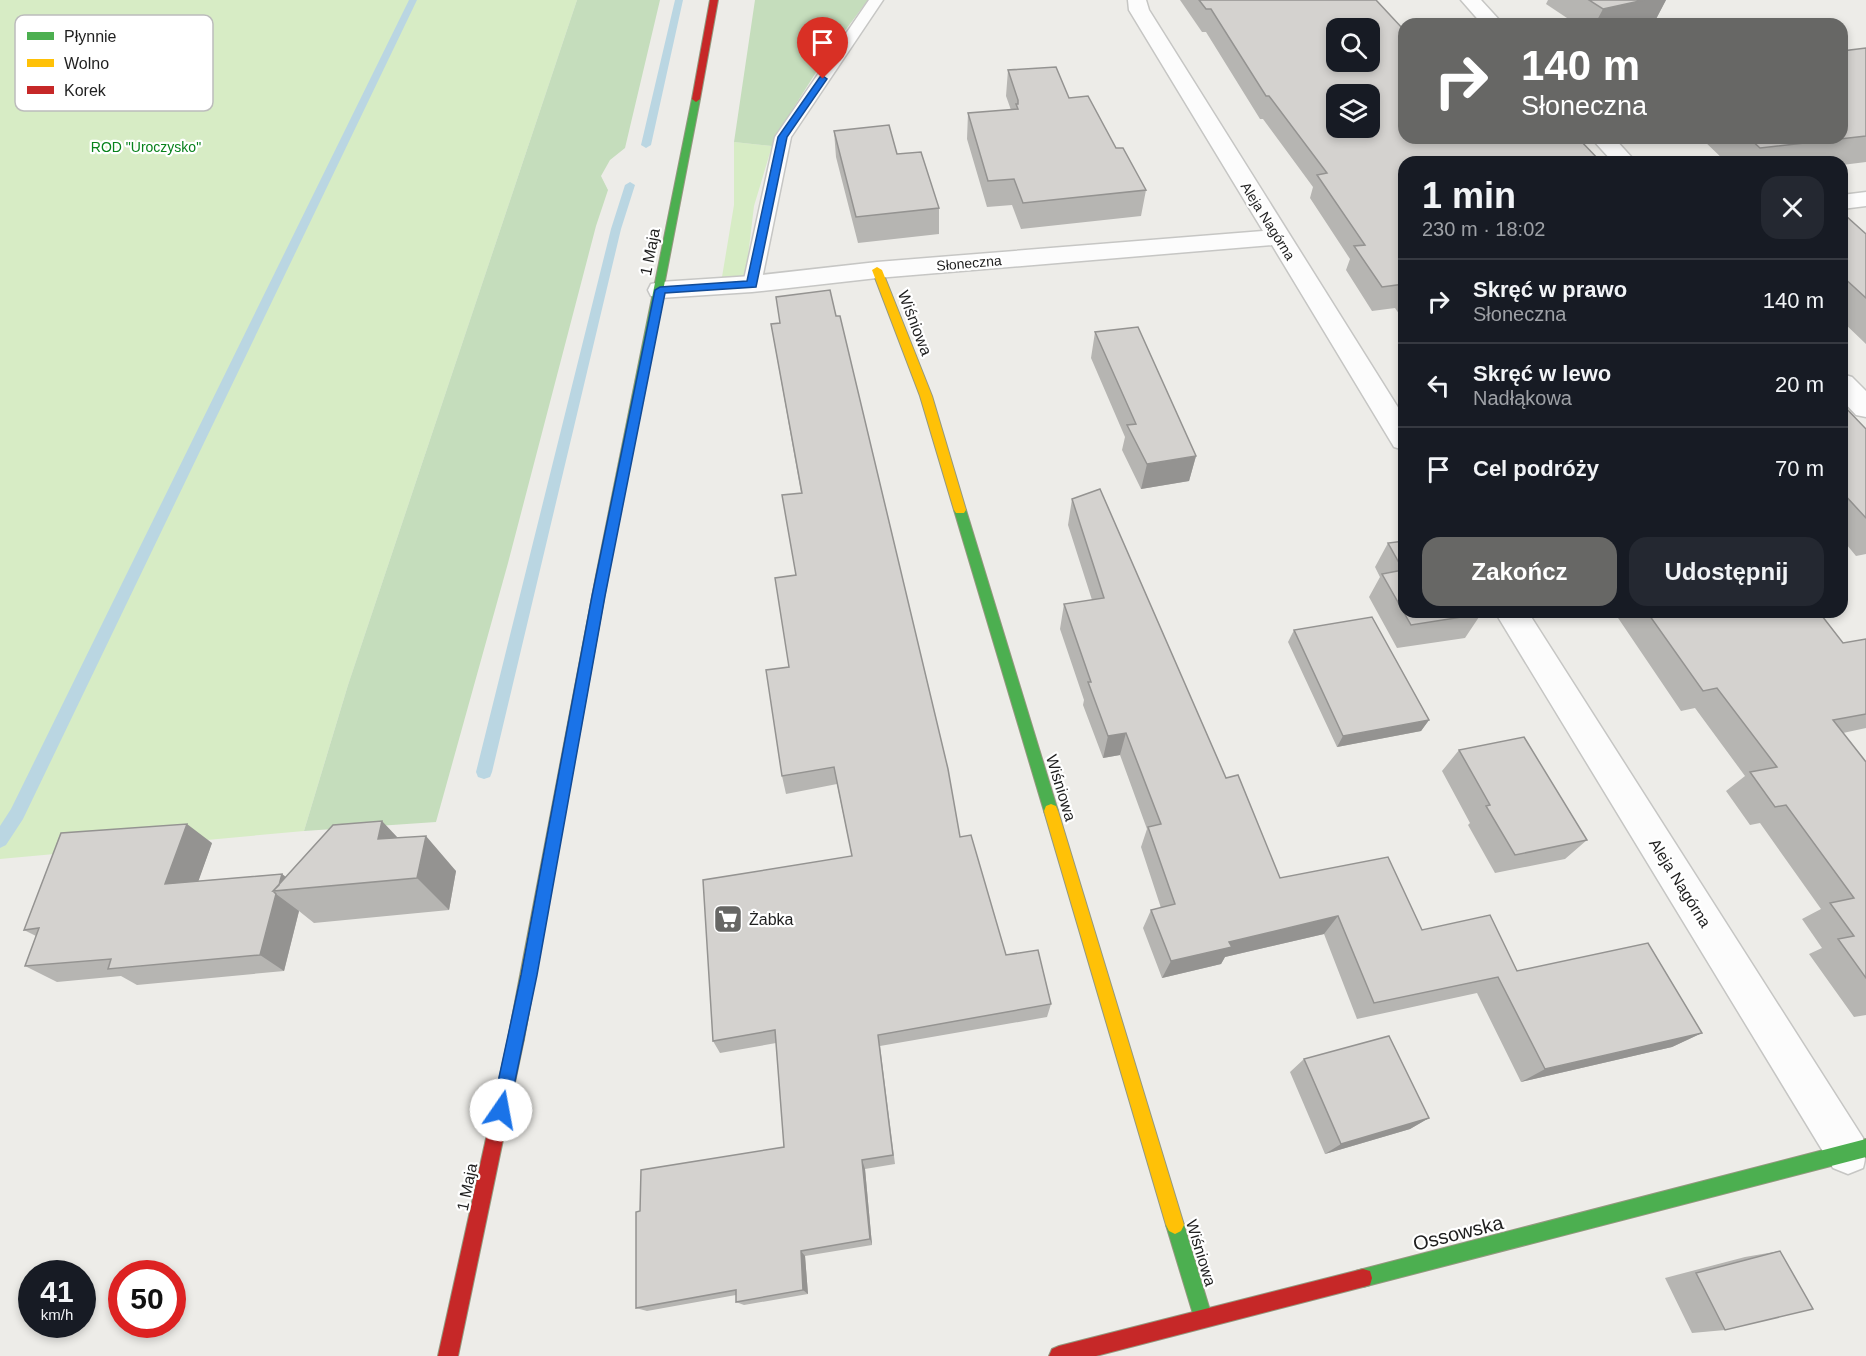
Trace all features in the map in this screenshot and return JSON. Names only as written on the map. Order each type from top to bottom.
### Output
[{"type":"main road","name":"1 Maja","points":[[448,1356],[529,975],[598,596],[660,290],[714,0]]},
{"type":"main road","name":"Wiśniowa","points":[[877,270],[926,396],[1203,1317]]},
{"type":"main road","name":"Ossowska","points":[[1059,1356],[1203,1317],[1857,1151]]},
{"type":"street","name":"Aleja Nagórna","points":[[1137,0],[1139,10],[1398,430]]},
{"type":"street","points":[[1470,0],[1487,18]]},
{"type":"street","points":[[1608,144],[1619,156]]},
{"type":"street","points":[[1848,201],[1866,199]]},
{"type":"street","name":"Słoneczna","points":[[660,290],[752,284],[877,270],[1278,237]]},
{"type":"street","points":[[1848,389],[1866,408]]},
{"type":"street","name":"Aleja Nagórna","points":[[1515,618],[1857,1151]]},
{"type":"lane","points":[[752,284],[783,137],[876,0]]},
{"type":"green space","name":"ROD \"Uroczysko\"","points":[[0,0],[577,0],[348,685],[304,831],[0,859]]},
{"type":"green space","points":[[577,0],[660,0],[625,148],[610,160],[601,176],[608,190],[596,226],[508,563],[436,822],[304,831],[348,685]]},
{"type":"green space","points":[[755,0],[868,0],[829,52],[775,137],[772,146],[734,142]]},
{"type":"green space","points":[[734,142],[772,146],[754,206],[746,273],[740,278],[722,277],[734,205]]},
{"type":"building","points":[[1199,0],[1376,0],[1398,24],[1398,144],[1584,144],[1595,156],[1398,156],[1398,285],[1382,287],[1354,246],[1365,245],[1317,175],[1327,173],[1269,96],[1266,96],[1211,9],[1206,9]]},
{"type":"building","points":[[1589,0],[1644,0],[1603,9]]},
{"type":"building","points":[[1866,48],[1866,136],[1848,138],[1848,50]]},
{"type":"building","points":[[1056,67],[1069,98],[1088,96],[1116,148],[1123,148],[1146,190],[1023,203],[1014,179],[988,181],[968,113],[1018,109],[1016,104],[1018,100],[1008,70]]},
{"type":"building","points":[[889,125],[897,154],[921,152],[939,208],[856,217],[834,131]]},
{"type":"building","points":[[1756,144],[1795,144],[1760,148]]},
{"type":"building","points":[[1848,218],[1866,234],[1866,298],[1848,282]]},
{"type":"building","points":[[830,290],[836,316],[840,316],[948,769],[960,837],[971,835],[1006,955],[1038,950],[1051,1004],[878,1035],[893,1155],[862,1160],[870,1239],[801,1251],[803,1290],[736,1302],[736,1290],[636,1308],[636,1212],[640,1211],[641,1170],[784,1147],[775,1030],[713,1041],[703,880],[852,856],[834,767],[782,776],[766,670],[789,667],[775,578],[796,575],[782,495],[802,493],[771,324],[780,323],[776,297]]},
{"type":"building","points":[[1138,327],[1196,456],[1147,464],[1127,425],[1136,424],[1095,332]]},
{"type":"building","points":[[1848,410],[1866,429],[1866,518],[1848,498]]},
{"type":"building","points":[[1100,489],[1226,778],[1238,775],[1280,878],[1388,857],[1422,930],[1490,915],[1517,971],[1648,943],[1702,1033],[1545,1069],[1498,977],[1374,1003],[1338,916],[1229,942],[1232,947],[1171,961],[1151,910],[1175,904],[1148,827],[1161,824],[1126,733],[1108,736],[1088,682],[1091,682],[1064,604],[1104,598],[1072,499]]},
{"type":"building","points":[[1398,542],[1398,561],[1388,543]]},
{"type":"building","points":[[1398,571],[1398,602],[1382,574]]},
{"type":"building","points":[[1372,617],[1429,720],[1343,736],[1294,630]]},
{"type":"building","points":[[1407,618],[1456,618],[1411,625]]},
{"type":"building","points":[[1651,618],[1824,618],[1843,643],[1866,639],[1866,714],[1833,720],[1866,762],[1866,978],[1838,939],[1854,936],[1830,903],[1854,898],[1786,805],[1775,807],[1750,772],[1777,767],[1717,688],[1703,691]]},
{"type":"building","points":[[1524,737],[1587,840],[1515,855],[1486,806],[1490,805],[1459,750]]},
{"type":"building","points":[[382,821],[378,839],[426,836],[417,878],[273,891],[333,825]]},
{"type":"building","points":[[187,824],[165,884],[282,874],[279,885],[273,891],[276,894],[260,955],[108,969],[111,959],[25,966],[39,928],[24,930],[61,833]]},
{"type":"building","points":[[1389,1036],[1429,1118],[1341,1144],[1304,1059]]},
{"type":"building","points":[[1780,1251],[1813,1309],[1725,1330],[1696,1273]]},
{"type":"waterway","points":[[0,840],[17,814],[413,0]]},
{"type":"waterway","points":[[646,145],[679,0]]},
{"type":"waterway","points":[[484,772],[616,229],[630,185]]},
{"type":"traffic: fast","points":[[602,576],[696,99]]},
{"type":"traffic: fast","points":[[960,510],[1051,811]]},
{"type":"traffic: fast","points":[[1363,1278],[1866,1148]]},
{"type":"traffic: fast","points":[[1175,1225],[1203,1317]]},
{"type":"traffic: slow","points":[[877,270],[926,396],[960,510]]},
{"type":"traffic: slow","points":[[516,1039],[602,576]]},
{"type":"traffic: slow","points":[[1051,811],[1175,1225]]},
{"type":"traffic: jam","points":[[696,99],[714,0]]},
{"type":"traffic: jam","points":[[448,1356],[516,1039]]},
{"type":"traffic: jam","points":[[1059,1356],[1363,1278]]},
{"type":"place","name":"Żabka","points":[[728,919]]},
{"type":"route","points":[[501,1110],[555,841],[598,596],[660,290],[752,284],[783,137],[823,79]]}]
